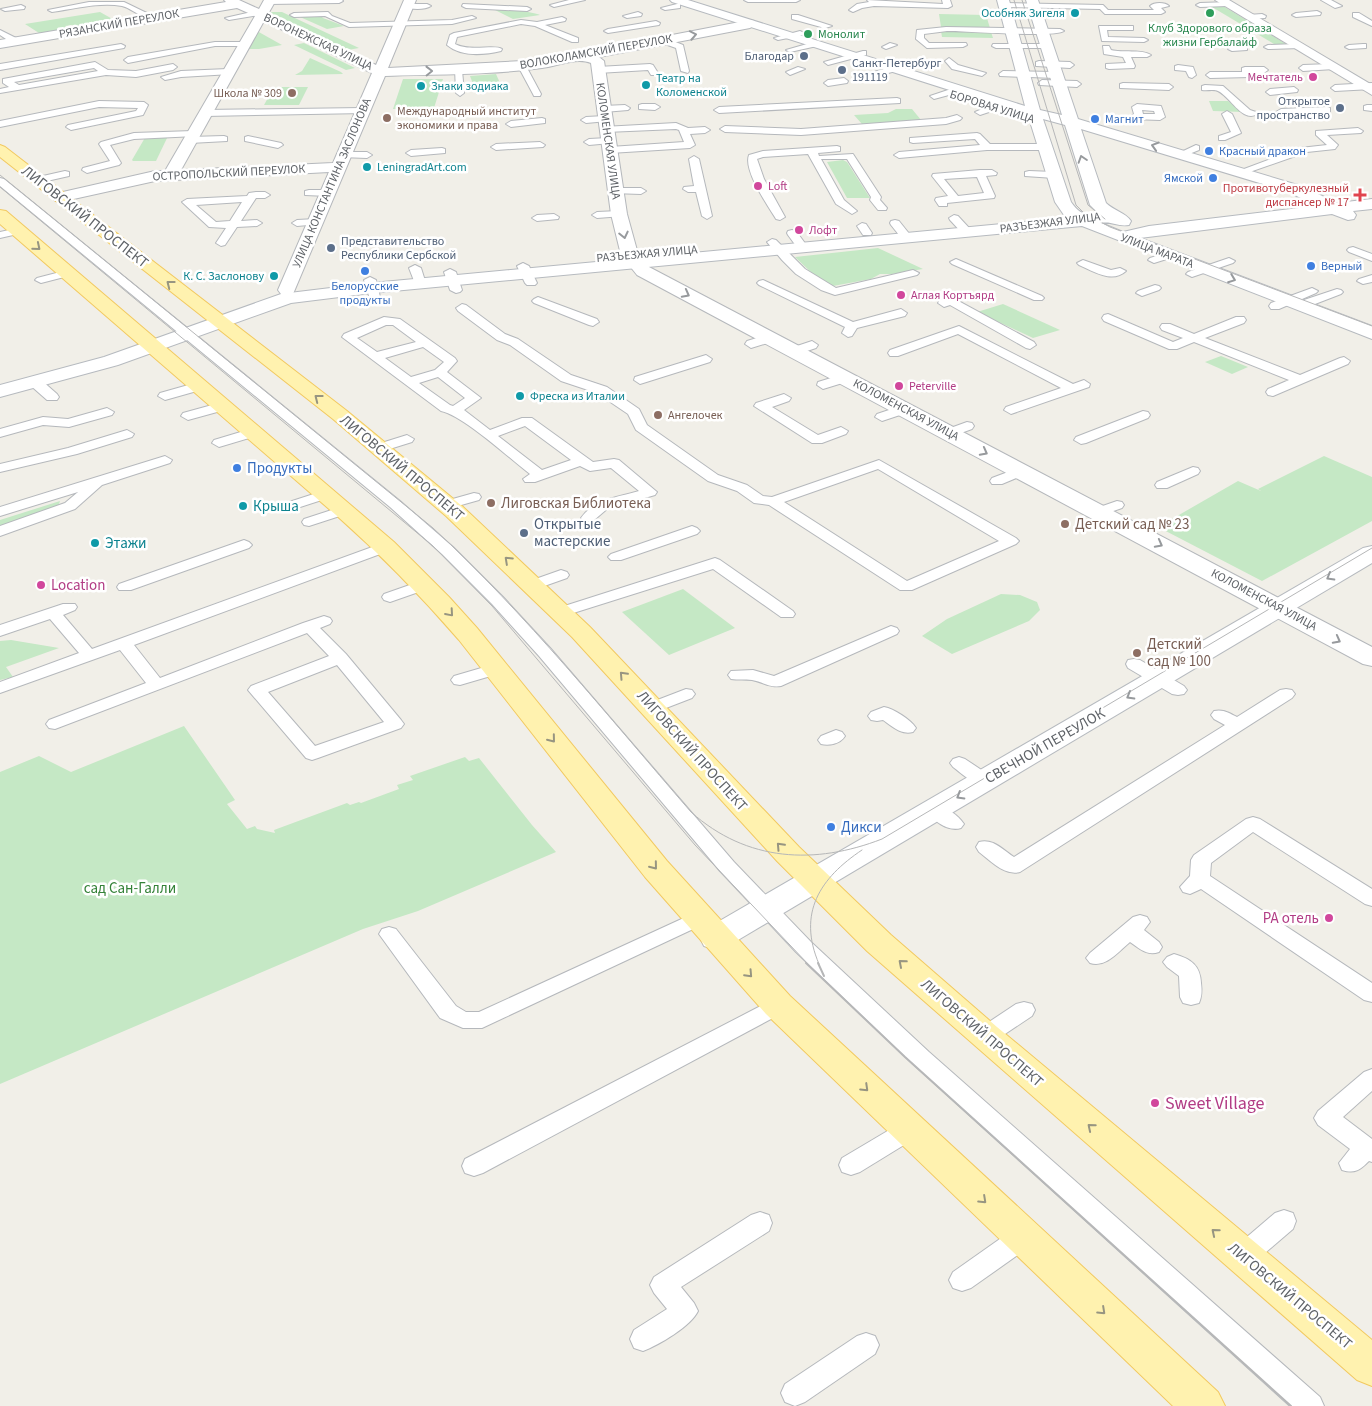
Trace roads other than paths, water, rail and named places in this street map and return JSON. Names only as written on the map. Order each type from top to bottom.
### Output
[{"type":"main road","name":"ЛИГОВСКИЙ ПРОСПЕКТ","points":[[0,150],[380,448],[447,505],[561,612],[653,708],[762,827],[814,881],[879,943],[985,1036],[1372,1366]]},
{"type":"main road","points":[[0,215],[386,547],[424,585],[468,634],[656,869],[778,1005],[1203,1406]]},
{"type":"street","points":[[170,176],[244,44],[258,14],[270,1]]},
{"type":"street","name":"ВОРОНЕЖСКАЯ УЛИЦА","points":[[234,2],[380,72]]},
{"type":"street","name":"РЯЗАНСКИЙ ПЕРЕУЛОК","points":[[0,44],[234,2]]},
{"type":"street","points":[[1004,2],[1036,118],[1064,205],[1077,218]]},
{"type":"street","points":[[1224,2],[1255,16],[1300,48],[1370,88]]},
{"type":"street","name":"УЛИЦА КОНСТАНТИНА ЗАСЛОНОВА","points":[[287,294],[409,3]]},
{"type":"street","name":"УЛИЦА МАРАТА","points":[[1033,3],[1098,205],[1110,216],[1280,280],[1372,333]]},
{"type":"street","name":"БОРОВАЯ УЛИЦА","points":[[669,4],[795,41],[946,93],[1036,118]]},
{"type":"street","name":"ВОЛОКОЛАМСКИЙ ПЕРЕУЛОК","points":[[380,72],[458,70],[482,60],[522,66],[595,59],[665,40],[745,25]]},
{"type":"street","name":"КОЛОМЕНСКАЯ УЛИЦА","points":[[595,59],[619,214],[633,259],[643,271],[761,341],[804,348],[840,376],[904,409],[958,430],[1022,467],[1108,509],[1278,608],[1372,658]]},
{"type":"street","name":"БОРОВАЯ УЛИЦА","points":[[946,93],[986,110],[1106,128],[1189,151],[1241,172],[1295,189],[1342,212]]},
{"type":"street","name":"ОСТРОПОЛЬСКИЙ ПЕРЕУЛОК","points":[[60,197],[155,176],[342,161]]},
{"type":"street","points":[[1342,212],[1372,204]]},
{"type":"street","points":[[1121,237],[1342,212],[1372,212]]},
{"type":"street","name":"РАЗЪЕЗЖАЯ УЛИЦА","points":[[797,240],[960,225],[1110,216]]},
{"type":"street","name":"УЛИЦА МАРАТА","points":[[1077,218],[1199,272],[1312,299]]},
{"type":"street","name":"РАЗЪЕЗЖАЯ УЛИЦА","points":[[287,294],[372,288],[417,276],[453,281],[527,274],[633,259],[775,246],[797,240],[865,230],[901,230],[933,240],[960,225]]},
{"type":"street","points":[[0,391],[153,347],[183,330],[214,317],[287,294]]},
{"type":"street","name":"СВЕЧНОЙ ПЕРЕУЛОК","points":[[708,928],[766,909],[814,881],[945,817],[985,781],[1168,685],[1278,608],[1372,553]]},
{"type":"lane","points":[[58,0],[49,6],[124,4],[153,18]]},
{"type":"lane","points":[[556,3],[581,0]]},
{"type":"lane","points":[[748,0],[777,4],[796,0]]},
{"type":"lane","points":[[853,10],[872,2],[948,6],[946,0]]},
{"type":"lane","points":[[1325,0],[1338,6]]},
{"type":"lane","points":[[270,1],[338,1],[328,14],[294,16]]},
{"type":"lane","points":[[1004,2],[1103,7],[1105,12],[1160,12],[1154,6],[1165,6]]},
{"type":"lane","points":[[1200,5],[1224,2]]},
{"type":"lane","points":[[409,3],[427,6]]},
{"type":"lane","points":[[466,4],[504,3],[521,10],[527,9]]},
{"type":"lane","points":[[5,9],[21,7]]},
{"type":"lane","points":[[229,18],[258,14]]},
{"type":"lane","points":[[328,14],[328,17],[349,25],[452,22],[472,18]]},
{"type":"lane","points":[[627,16],[638,14]]},
{"type":"lane","points":[[1296,14],[1317,14]]},
{"type":"lane","points":[[1356,15],[1372,24]]},
{"type":"lane","points":[[812,21],[828,16]]},
{"type":"lane","points":[[796,17],[828,26],[825,27]]},
{"type":"lane","points":[[537,24],[562,19]]},
{"type":"lane","points":[[498,49],[482,60],[451,45],[454,34],[521,22],[537,24],[574,39]]},
{"type":"lane","points":[[608,32],[656,23]]},
{"type":"lane","points":[[1130,28],[1102,28],[1107,52],[1126,55],[1147,55]]},
{"type":"lane","points":[[964,45],[927,46],[920,39],[920,32],[946,29],[1060,31]]},
{"type":"lane","points":[[0,32],[15,41]]},
{"type":"lane","points":[[1103,38],[1144,40]]},
{"type":"lane","points":[[665,40],[684,49],[685,71]]},
{"type":"lane","points":[[128,60],[215,44],[244,44]]},
{"type":"lane","points":[[0,67],[121,46]]},
{"type":"lane","points":[[996,46],[1046,46]]},
{"type":"lane","points":[[1349,46],[1363,46]]},
{"type":"lane","points":[[1268,47],[1316,48]]},
{"type":"lane","points":[[1232,49],[1244,48]]},
{"type":"lane","points":[[1126,55],[1131,66]]},
{"type":"lane","points":[[595,59],[654,61]]},
{"type":"lane","points":[[595,59],[650,67],[654,73]]},
{"type":"lane","points":[[949,61],[955,67],[982,73]]},
{"type":"lane","points":[[17,88],[6,81],[95,65],[106,72]]},
{"type":"lane","points":[[1024,74],[1055,74],[1070,65]]},
{"type":"lane","points":[[522,66],[538,99]]},
{"type":"lane","points":[[1109,66],[1143,66]]},
{"type":"lane","points":[[2,91],[106,72],[136,74],[173,67]]},
{"type":"lane","points":[[1178,68],[1190,69],[1192,74]]},
{"type":"lane","points":[[1303,68],[1349,68]]},
{"type":"lane","points":[[790,72],[801,69]]},
{"type":"lane","points":[[458,70],[460,93]]},
{"type":"lane","points":[[1210,76],[1250,74],[1245,70],[1264,70]]},
{"type":"lane","points":[[165,78],[181,74],[228,72]]},
{"type":"lane","points":[[1003,74],[1055,74],[1077,84]]},
{"type":"lane","points":[[828,83],[844,81]]},
{"type":"lane","points":[[1124,86],[1169,87]]},
{"type":"lane","points":[[1205,88],[1220,88],[1230,94],[1248,113],[1254,113]]},
{"type":"lane","points":[[1274,88],[1294,90]]},
{"type":"lane","points":[[1335,88],[1370,88]]},
{"type":"lane","points":[[719,110],[898,101]]},
{"type":"lane","points":[[0,124],[99,104],[144,105],[140,113],[71,127]]},
{"type":"lane","points":[[826,105],[842,129]]},
{"type":"lane","points":[[642,107],[655,107]]},
{"type":"lane","points":[[589,142],[606,130],[625,108]]},
{"type":"lane","points":[[1281,112],[1327,110]]},
{"type":"lane","points":[[205,112],[363,111]]},
{"type":"lane","points":[[1137,117],[1160,117],[1159,112],[1170,112]]},
{"type":"lane","points":[[1224,114],[1236,133],[1223,138],[1243,143]]},
{"type":"lane","points":[[725,129],[801,132],[946,121],[957,118]]},
{"type":"lane","points":[[586,120],[606,130],[690,146],[684,128],[676,126],[606,130]]},
{"type":"lane","points":[[511,124],[542,121]]},
{"type":"lane","points":[[684,132],[705,130]]},
{"type":"lane","points":[[1241,172],[1305,149],[1334,148],[1319,133],[1358,131]]},
{"type":"lane","points":[[87,170],[116,164],[104,144],[134,132],[224,139]]},
{"type":"lane","points":[[913,140],[977,136],[987,147]]},
{"type":"lane","points":[[248,139],[278,145]]},
{"type":"lane","points":[[496,148],[540,145]]},
{"type":"lane","points":[[899,155],[987,147],[1045,147]]},
{"type":"lane","points":[[813,154],[837,149]]},
{"type":"lane","points":[[411,153],[442,151]]},
{"type":"lane","points":[[1272,152],[1286,156]]},
{"type":"lane","points":[[780,217],[752,161],[752,157],[763,154],[850,156],[876,197],[875,200],[882,208]]},
{"type":"lane","points":[[813,154],[840,202],[852,211]]},
{"type":"lane","points":[[342,161],[367,155]]},
{"type":"lane","points":[[694,159],[707,216]]},
{"type":"lane","points":[[943,204],[940,200],[990,196],[980,173]]},
{"type":"lane","points":[[955,199],[937,176],[992,173]]},
{"type":"lane","points":[[38,180],[65,174]]},
{"type":"lane","points":[[1029,174],[1054,175]]},
{"type":"lane","points":[[0,181],[411,517],[470,572],[515,619],[709,847],[766,909],[890,1030],[1310,1406]]},
{"type":"lane","points":[[688,189],[700,189]]},
{"type":"lane","points":[[616,191],[641,191]]},
{"type":"lane","points":[[310,194],[328,193]]},
{"type":"lane","points":[[220,243],[235,223],[248,199],[254,195],[265,195]]},
{"type":"lane","points":[[248,199],[188,202],[213,225],[257,223]]},
{"type":"lane","points":[[597,215],[619,214]]},
{"type":"lane","points":[[537,218],[554,217]]},
{"type":"lane","points":[[296,223],[316,222]]},
{"type":"lane","points":[[0,235],[18,231]]},
{"type":"lane","points":[[775,246],[807,278],[835,292],[913,273]]},
{"type":"lane","points":[[1354,250],[1372,258]]},
{"type":"lane","points":[[1199,272],[1229,261]]},
{"type":"lane","points":[[956,262],[1038,298]]},
{"type":"lane","points":[[1083,263],[1110,274],[1120,270]]},
{"type":"lane","points":[[41,280],[68,273]]},
{"type":"lane","points":[[762,283],[850,329],[901,313]]},
{"type":"lane","points":[[1142,293],[1155,288]]},
{"type":"lane","points":[[538,301],[592,322]]},
{"type":"lane","points":[[944,303],[951,301],[1030,345],[1002,354]]},
{"type":"lane","points":[[462,308],[501,338],[514,342],[566,378],[602,390],[634,412],[641,427],[713,478],[742,488],[759,500],[772,501],[879,464],[949,501],[1011,541],[906,587],[772,501]]},
{"type":"lane","points":[[1108,318],[1173,346],[1240,320]]},
{"type":"lane","points":[[410,382],[440,373],[450,361],[396,322],[383,319],[348,337],[375,357],[460,418],[488,435],[535,477],[582,462]]},
{"type":"lane","points":[[1166,327],[1300,380]]},
{"type":"lane","points":[[894,353],[960,330],[1002,354],[1071,388]]},
{"type":"lane","points":[[375,357],[424,342]]},
{"type":"lane","points":[[640,380],[706,359]]},
{"type":"lane","points":[[1273,392],[1344,361]]},
{"type":"lane","points":[[440,373],[474,398],[460,418]]},
{"type":"lane","points":[[35,382],[52,402],[43,421]]},
{"type":"lane","points":[[1011,410],[1084,384]]},
{"type":"lane","points":[[165,396],[199,386]]},
{"type":"lane","points":[[784,398],[761,406],[817,440],[841,431]]},
{"type":"lane","points":[[188,416],[223,406]]},
{"type":"lane","points":[[882,417],[904,409]]},
{"type":"lane","points":[[0,433],[43,421],[69,423],[108,412]]},
{"type":"lane","points":[[1081,440],[1143,414]]},
{"type":"lane","points":[[488,435],[527,421],[590,467],[614,463],[650,492],[602,506],[588,518]]},
{"type":"lane","points":[[219,443],[254,432]]},
{"type":"lane","points":[[0,468],[127,434]]},
{"type":"lane","points":[[380,448],[407,439]]},
{"type":"lane","points":[[0,512],[165,460]]},
{"type":"lane","points":[[997,481],[1022,467]]},
{"type":"lane","points":[[1162,485],[1192,471]]},
{"type":"lane","points":[[0,530],[70,506],[101,480]]},
{"type":"lane","points":[[447,505],[474,497]]},
{"type":"lane","points":[[290,506],[335,502]]},
{"type":"lane","points":[[309,522],[335,502]]},
{"type":"lane","points":[[616,557],[692,531]]},
{"type":"lane","points":[[125,587],[244,545]]},
{"type":"lane","points":[[0,688],[386,547]]},
{"type":"lane","points":[[561,612],[715,563],[787,614]]},
{"type":"lane","points":[[533,585],[561,576]]},
{"type":"lane","points":[[390,597],[424,585]]},
{"type":"lane","points":[[0,631],[61,610],[89,655]]},
{"type":"lane","points":[[55,724],[317,623],[340,658],[388,705],[395,724],[312,754],[258,690],[340,658]]},
{"type":"lane","points":[[737,675],[753,675],[774,682],[891,631]]},
{"type":"lane","points":[[123,642],[157,685]]},
{"type":"lane","points":[[1134,664],[1168,685]]},
{"type":"lane","points":[[460,680],[495,669]]},
{"type":"lane","points":[[653,708],[686,694]]},
{"type":"lane","points":[[986,847],[1013,867],[1286,694]]},
{"type":"lane","points":[[877,716],[884,712],[907,728]]},
{"type":"lane","points":[[1220,715],[1238,725]]},
{"type":"lane","points":[[959,764],[985,781]]},
{"type":"lane","points":[[1372,899],[1253,823],[1201,860],[1195,883],[1372,994]]},
{"type":"lane","points":[[1097,958],[1135,927],[1152,947]]},
{"type":"lane","points":[[389,934],[448,1012],[464,1020],[482,1020],[708,928]]},
{"type":"lane","points":[[1174,962],[1190,972],[1191,997]]},
{"type":"lane","points":[[474,1166],[778,1005]]},
{"type":"lane","points":[[985,1036],[1024,1010]]},
{"type":"lane","points":[[1363,1154],[1326,1118],[1372,1078]]},
{"type":"lane","points":[[851,1165],[909,1130]]},
{"type":"lane","points":[[1243,1256],[1284,1221]]},
{"type":"lane","points":[[643,1339],[685,1311],[663,1285],[760,1223]]},
{"type":"lane","points":[[962,1280],[1024,1238]]},
{"type":"lane","points":[[795,1393],[866,1345]]},
{"type":"tram line","points":[[1014,0],[1076,205],[1084,213],[1110,227],[1372,326]]},
{"type":"tram line","points":[[1022,0],[1088,205],[1105,219]]},
{"type":"tram line","points":[[0,175],[433,528],[468,561],[534,631],[691,812],[713,829],[735,841],[758,849],[782,854],[832,853],[882,839],[1372,548]]},
{"type":"tram line","points":[[0,187],[433,546],[492,606],[695,845],[808,964]]},
{"type":"tram line","points":[[819,964],[813,946],[811,929],[812,913],[816,898],[834,872],[862,850]]},
{"type":"tram line","points":[[806,963],[905,1057],[1291,1406]]},
{"type":"tram line","points":[[818,963],[824,976]]},
{"type":"place","name":"Особняк Зигеля","points":[[1075,13]]},
{"type":"place","name":"Клуб Здорового образа жизни Гербалайф","points":[[1210,13]]},
{"type":"place","name":"Монолит","points":[[808,34]]},
{"type":"place","name":"Благодар","points":[[804,56]]},
{"type":"place","name":"Санкт-Петербург 191119","points":[[842,70]]},
{"type":"place","name":"Мечтатель","points":[[1313,77]]},
{"type":"place","name":"Театр на Коломенской","points":[[646,85]]},
{"type":"place","name":"Знаки зодиака","points":[[421,86]]},
{"type":"place","name":"Школа № 309","points":[[292,93]]},
{"type":"place","name":"Открытое пространство","points":[[1340,108]]},
{"type":"place","name":"Международный институт экономики и права","points":[[387,118]]},
{"type":"place","name":"Магнит","points":[[1095,119]]},
{"type":"place","name":"Красный дракон","points":[[1209,151]]},
{"type":"place","name":"LeningradArt.com","points":[[367,167]]},
{"type":"place","name":"Ямской","points":[[1213,178]]},
{"type":"place","name":"Loft","points":[[758,186]]},
{"type":"place","name":"Противотуберкулезный диспансер № 17","points":[[1360,195]]},
{"type":"place","name":"Лофт","points":[[799,230]]},
{"type":"place","name":"Представительство Республики Сербской","points":[[331,248]]},
{"type":"place","name":"Верный","points":[[1311,266]]},
{"type":"place","name":"Белорусские продукты","points":[[365,271]]},
{"type":"place","name":"К. С. Заслонову","points":[[274,276]]},
{"type":"place","name":"Аглая Кортъярд","points":[[901,295]]},
{"type":"place","name":"Peterville","points":[[899,386]]},
{"type":"place","name":"Фреска из Италии","points":[[520,396]]},
{"type":"place","name":"Ангелочек","points":[[658,415]]},
{"type":"place","name":"Продукты","points":[[237,468]]},
{"type":"place","name":"Лиговская Библиотека","points":[[491,503]]},
{"type":"place","name":"Крыша","points":[[243,506]]},
{"type":"place","name":"Детский сад № 23","points":[[1065,524]]},
{"type":"place","name":"Открытые мастерские","points":[[524,533]]},
{"type":"place","name":"Этажи","points":[[95,543]]},
{"type":"place","name":"Location","points":[[41,585]]},
{"type":"place","name":"Детский сад № 100","points":[[1137,653]]},
{"type":"place","name":"Дикси","points":[[831,827]]},
{"type":"place","name":"РА отель","points":[[1329,918]]},
{"type":"place","name":"Sweet Village","points":[[1155,1103]]},
{"type":"park label","name":"сад Сан-Галли","points":[[130,888]]}]
